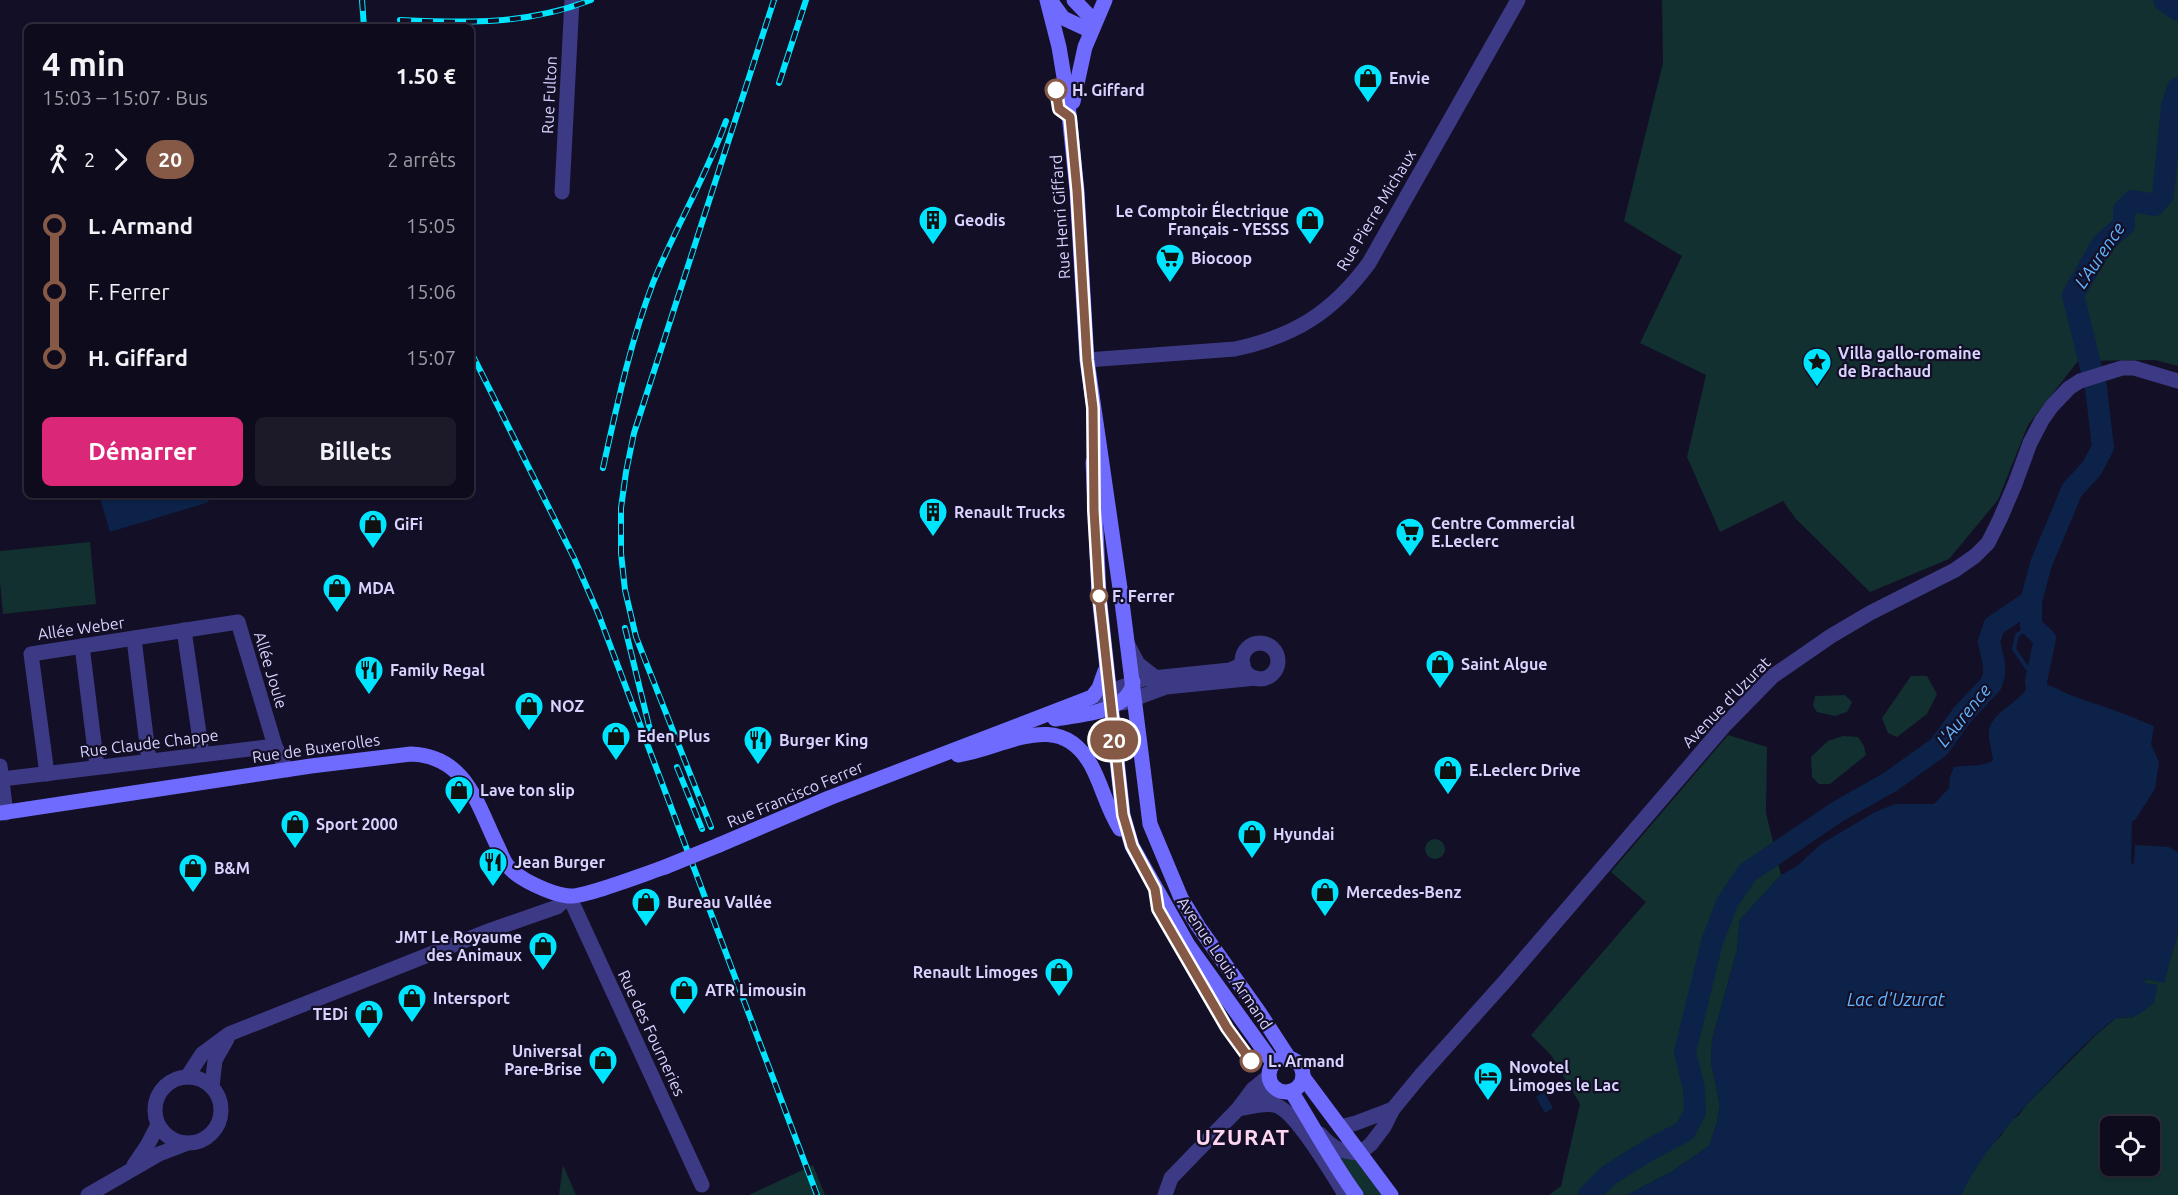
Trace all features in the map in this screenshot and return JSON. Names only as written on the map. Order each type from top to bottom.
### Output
[{"type":"street","name":"Rue Fulton","points":[[562,192],[572,0]]},
{"type":"street","name":"Rue Henri Giffard","points":[[1049,0],[1070,117],[1077,191],[1087,360],[1133,682],[1122,703],[1108,691],[1094,510],[1093,408]]},
{"type":"street","points":[[1049,0],[1063,18],[1092,26]]},
{"type":"street","points":[[1074,0],[1092,26]]},
{"type":"street","points":[[1070,117],[1080,66],[1092,26],[1105,0]]},
{"type":"street","name":"Rue Pierre Michaux","points":[[1087,360],[1235,349],[1280,337],[1317,317],[1352,285],[1368,263],[1518,0]]},
{"type":"street","name":"Avenue d'Uzurat","points":[[1360,1153],[1371,1144],[1384,1127],[1393,1108],[1724,726],[1773,676],[1831,636],[1870,613],[1955,570],[1976,556],[1988,543],[2000,519],[2030,443],[2042,420],[2052,406],[2074,384],[2122,368],[2134,368],[2178,381]]},
{"type":"street","name":"Allée Joule","points":[[184,630],[238,622],[275,746]]},
{"type":"street","points":[[184,630],[202,754]]},
{"type":"street","name":"Allée Weber","points":[[47,774],[31,654],[184,630]]},
{"type":"street","points":[[134,639],[149,761]]},
{"type":"street","points":[[1127,642],[1138,664],[1156,678]]},
{"type":"street","points":[[1033,721],[1057,719],[1122,703],[1166,687],[1266,678],[1276,669],[1277,658],[1273,649],[1265,644],[1251,645],[1245,652],[1243,664],[1247,673],[1256,678]]},
{"type":"street","points":[[82,646],[97,767]]},
{"type":"street","points":[[1104,646],[1133,682]]},
{"type":"street","points":[[1082,701],[1133,682],[1230,670],[1243,664]]},
{"type":"street","points":[[1033,721],[1092,697],[1104,678],[1106,666]]},
{"type":"street","name":"Avenue Louis Armand","points":[[1122,703],[1123,815],[1132,846],[1188,945],[1271,1069]]},
{"type":"street","name":"Avenue Louis Armand","points":[[1122,703],[1150,824],[1181,898],[1289,1058]]},
{"type":"street","name":"Rue Francisco Ferrer","points":[[569,896],[665,867],[928,759],[1033,721]]},
{"type":"street","points":[[928,759],[978,752],[1026,735],[1057,735],[1073,744],[1089,761],[1118,826],[1132,846]]},
{"type":"street","points":[[275,746],[287,770]]},
{"type":"street","name":"Rue Claude Chappe","points":[[1,773],[47,774],[275,746]]},
{"type":"street","name":"Rue de Buxerolles","points":[[3,813],[287,770],[411,753],[423,754],[453,769],[466,782],[507,866],[533,884],[569,896]]},
{"type":"street","points":[[1,773],[3,813]]},
{"type":"street","points":[[187,1077],[202,1054],[230,1034],[491,930],[557,907],[569,896]]},
{"type":"street","name":"Rue des Fourneries","points":[[569,896],[702,1185]]},
{"type":"street","points":[[212,1087],[215,1060],[230,1034]]},
{"type":"street","points":[[1165,1195],[1171,1178],[1238,1109],[1278,1060],[1289,1058],[1298,1062],[1302,1067],[1303,1077],[1299,1086],[1269,1094],[1238,1109]]},
{"type":"street","points":[[1271,1069],[1272,1085],[1286,1091],[1316,1130],[1335,1148],[1360,1153]]},
{"type":"street","points":[[1303,1077],[1391,1195]]},
{"type":"street","points":[[88,1195],[159,1154],[184,1144],[206,1139],[214,1132],[222,1112],[220,1101],[212,1087],[198,1078],[176,1078],[160,1092],[155,1102],[154,1114],[164,1134],[184,1144]]},
{"type":"street","points":[[1238,1109],[1274,1104],[1287,1111],[1298,1122],[1343,1191],[1354,1195]]},
{"type":"street","name":"Avenue d'Uzurat","points":[[1340,1127],[1393,1108]]},
{"type":"street","points":[[130,1170],[158,1125]]},
{"type":"street","points":[[1316,1130],[1333,1164],[1354,1195]]},
{"type":"green space","points":[[1662,0],[2178,0],[2178,366],[2155,360],[2078,361],[2028,425],[1998,500],[1949,559],[1870,592],[1796,519],[1783,501],[1720,532],[1687,457],[1706,375],[1640,343],[1682,256],[1624,221],[1663,63]]},
{"type":"green space","points":[[90,542],[96,604],[3,614],[0,551]]},
{"type":"green space","points":[[1911,676],[1927,676],[1937,694],[1927,714],[1897,737],[1888,733],[1882,718]]},
{"type":"green space","points":[[1845,695],[1852,702],[1847,712],[1835,716],[1817,712],[1813,706],[1815,696]]},
{"type":"green space","points":[[1728,735],[1767,747],[1766,813],[1781,875],[1740,920],[1737,950],[1712,1040],[1711,1062],[1720,1105],[1709,1146],[1671,1172],[1627,1195],[1549,1195],[1561,1186],[1580,1104],[1551,1055],[1531,1035],[1646,902],[1611,872]]},
{"type":"green space","points":[[1843,736],[1858,737],[1864,746],[1866,755],[1830,784],[1819,784],[1812,777],[1811,757],[1828,741]]},
{"type":"green space","points":[[1435,839],[1442,842],[1445,849],[1442,856],[1435,859],[1428,856],[1425,849],[1428,842]]},
{"type":"green space","points":[[2178,932],[2178,1195],[1961,1195],[1972,1172],[1991,1145],[2001,1136],[2009,1122],[2019,1115],[2026,1105],[2097,1034],[2116,1018],[2134,1017],[2145,979],[2164,982]]},
{"type":"green space","points":[[1332,1154],[1358,1158],[1384,1195],[1361,1195]]},
{"type":"green space","points":[[563,1165],[576,1195],[559,1195]]},
{"type":"green space","points":[[813,1165],[825,1195],[749,1195]]},
{"type":"water","points":[[100,498],[207,498],[209,502],[110,532]]},
{"type":"water","name":"Lac d'Uzurat","points":[[2044,684],[2154,726],[2151,744],[2159,762],[2155,789],[2135,820],[2132,821],[2131,863],[2134,864],[2135,845],[2169,847],[2178,852],[2178,932],[2164,983],[2145,979],[2145,983],[2158,985],[2154,1003],[2135,1016],[2113,1020],[2097,1033],[2027,1104],[2003,1132],[1980,1162],[1961,1195],[1627,1195],[1671,1172],[1709,1146],[1720,1105],[1711,1062],[1712,1040],[1737,950],[1740,920],[1781,875],[1797,866],[1821,844],[1875,812],[1895,804],[1934,804],[1949,788],[1954,767],[1980,765],[1993,760],[1989,731],[1995,719],[2027,688]]},
{"type":"water","points":[[1544,1092],[1553,1108],[1545,1113],[1536,1097]]},
{"type":"waterway","name":"L'Aurence","points":[[2164,0],[2178,10]]},
{"type":"waterway","name":"L'Aurence","points":[[1589,1195],[1609,1175],[1685,1131],[1695,1112],[1694,1089],[1685,1052],[1712,942],[1727,903],[1747,873],[1837,812],[1890,782],[1939,747],[1962,715],[1991,684],[1994,664],[1989,642],[1994,626],[2031,601],[2041,564],[2072,490],[2092,468],[2103,447],[2096,388],[2073,295],[2103,243],[2124,225],[2124,210],[2133,201],[2154,205],[2163,195],[2172,106],[2178,88]]},
{"type":"waterway","points":[[2031,601],[2031,626],[2045,639],[2036,681],[2040,715]]},
{"type":"waterway","points":[[2031,626],[2017,635],[2014,649],[2036,681]]},
{"type":"railway","points":[[362,0],[364,24]]},
{"type":"railway","points":[[400,20],[473,22],[520,18],[567,8],[591,0]]},
{"type":"railway","points":[[711,827],[636,637],[625,590],[621,553],[621,508],[634,433],[774,0]]},
{"type":"railway","points":[[779,83],[806,0]]},
{"type":"railway","points":[[603,468],[637,328],[653,283],[726,121]]},
{"type":"railway","points":[[474,358],[574,558],[598,613],[817,1195]]},
{"type":"railway","points":[[625,628],[650,730]]},
{"type":"railway","points":[[677,767],[702,829]]},
{"type":"bus line","name":"20","points":[[1056,90],[1059,109],[1070,117],[1077,191],[1087,360],[1093,408],[1094,510],[1099,595],[1123,815],[1132,846],[1155,889],[1158,909],[1227,1028],[1251,1061]]},
{"type":"place","name":"H. Giffard","points":[[1056,90]]},
{"type":"place","name":"Envie","points":[[1368,104]]},
{"type":"place","name":"Geodis","points":[[933,246]]},
{"type":"place","name":"Le Comptoir Électrique Français - YESSS","points":[[1310,246]]},
{"type":"place","name":"Biocoop","points":[[1170,284]]},
{"type":"place","name":"Villa gallo-romaine de Brachaud","points":[[1817,388]]},
{"type":"place","name":"Renault Trucks","points":[[933,538]]},
{"type":"place","name":"GiFi","points":[[373,550]]},
{"type":"place","name":"Centre Commercial E.Leclerc","points":[[1410,558]]},
{"type":"place","name":"F. Ferrer","points":[[1099,596]]},
{"type":"place","name":"MDA","points":[[337,614]]},
{"type":"place","name":"Saint Algue","points":[[1440,690]]},
{"type":"place","name":"Family Regal","points":[[369,696]]},
{"type":"place","name":"NOZ","points":[[529,732]]},
{"type":"place","name":"Eden Plus","points":[[616,762]]},
{"type":"place","name":"Burger King","points":[[758,766]]},
{"type":"place","name":"E.Leclerc Drive","points":[[1448,796]]},
{"type":"place","name":"Lave ton slip","points":[[459,816]]},
{"type":"place","name":"Sport 2000","points":[[295,850]]},
{"type":"place","name":"Hyundai","points":[[1252,860]]},
{"type":"place","name":"Jean Burger","points":[[493,888]]},
{"type":"place","name":"B&M","points":[[193,894]]},
{"type":"place","name":"Mercedes-Benz","points":[[1325,918]]},
{"type":"place","name":"Bureau Vallée","points":[[646,928]]},
{"type":"place","name":"JMT Le Royaume des Animaux","points":[[543,972]]},
{"type":"place","name":"Renault Limoges","points":[[1059,998]]},
{"type":"place","name":"ATR Limousin","points":[[684,1016]]},
{"type":"place","name":"Intersport","points":[[412,1024]]},
{"type":"place","name":"TEDi","points":[[369,1040]]},
{"type":"place","name":"L. Armand","points":[[1251,1061]]},
{"type":"place","name":"Universal Pare-Brise","points":[[603,1086]]},
{"type":"place","name":"Novotel Limoges le Lac","points":[[1488,1102]]},
{"type":"district","name":"UZURAT","points":[[1243,1136]]}]
